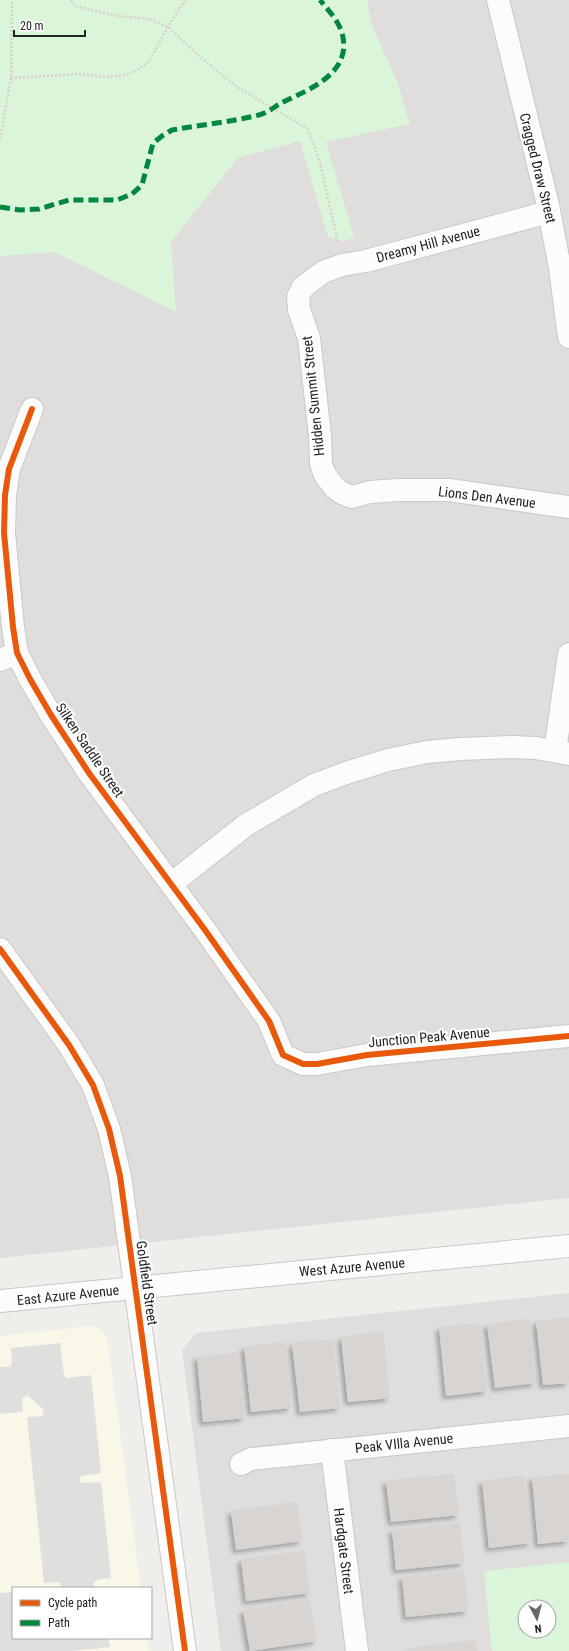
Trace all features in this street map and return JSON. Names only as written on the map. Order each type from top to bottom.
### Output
[{"type":"street","name":"Cragged Draw Street","points":[[498,0],[549,212],[560,268],[569,337]]},
{"type":"street","name":"Dreamy Hill Avenue","points":[[309,282],[323,272],[342,265],[366,261],[549,212]]},
{"type":"street","name":"Hidden Summit Street","points":[[309,282],[303,287],[298,297],[298,310],[309,338],[320,436],[321,464],[325,475],[335,488]]},
{"type":"street","name":"Silken Saddle Street","points":[[32,409],[9,469],[5,495],[4,533],[12,620],[9,656],[30,679],[51,715],[89,773],[205,930],[269,1021],[284,1055],[292,1059]]},
{"type":"street","name":"Lions Den Avenue","points":[[335,488],[352,497],[370,492],[399,490],[449,490],[569,507]]},
{"type":"street","points":[[171,884],[246,825],[314,785],[346,773],[388,760],[427,752],[513,747],[562,753],[569,654]]},
{"type":"street","name":"Goldfield Street","points":[[0,949],[69,1045],[93,1085],[109,1129],[120,1176],[185,1651]]},
{"type":"street","name":"Junction Peak Avenue","points":[[292,1059],[303,1064],[317,1064],[367,1055],[569,1036]]},
{"type":"street","name":"West Azure Avenue","points":[[135,1288],[569,1246]]},
{"type":"street","name":"East Azure Avenue","points":[[0,1301],[135,1288]]},
{"type":"street","name":"Peak VIlla Avenue","points":[[241,1464],[251,1458],[569,1426]]},
{"type":"street","name":"Hardgate Street","points":[[332,1450],[357,1651]]},
{"type":"path","points":[[0,139],[11,78],[12,0]]},
{"type":"path","points":[[71,0],[75,6],[118,16],[150,19],[168,27],[199,56],[237,87],[308,129],[320,163],[342,265]]},
{"type":"path","points":[[11,78],[80,74],[106,77],[126,75],[140,69],[150,61],[168,27],[185,0]]},
{"type":"shaded area","points":[[0,0],[569,0],[569,1198],[0,1258]]},
{"type":"shaded area","points":[[569,1293],[569,1651],[221,1651],[182,1350],[196,1333]]},
{"type":"shaded area","points":[[92,1326],[100,1330],[105,1335],[108,1344],[141,1587],[12,1587],[12,1639],[147,1639],[149,1651],[0,1651],[0,1336]]},
{"type":"shaded area","points":[[60,1343],[64,1376],[67,1378],[91,1375],[101,1473],[81,1476],[80,1482],[101,1482],[111,1578],[100,1579],[94,1582],[94,1587],[61,1587],[60,1582],[44,1583],[27,1417],[42,1416],[44,1410],[27,1395],[22,1399],[23,1412],[0,1414],[0,1366],[10,1367],[12,1362],[11,1348]]},
{"type":"shaded area","points":[[12,1592],[12,1639],[108,1639],[110,1647],[72,1651],[0,1651],[0,1593]]},
{"type":"green space","points":[[0,0],[367,0],[372,26],[397,81],[410,124],[326,142],[354,237],[344,241],[328,237],[300,141],[238,158],[171,242],[176,312],[54,252],[0,256]]},
{"type":"green space","points":[[569,1562],[569,1651],[492,1651],[484,1571]]},
{"type":"building","points":[[569,1318],[569,1383],[543,1385],[536,1321]]},
{"type":"building","points":[[529,1319],[535,1383],[495,1388],[487,1324]]},
{"type":"building","points":[[480,1324],[487,1391],[446,1396],[439,1327]]},
{"type":"building","points":[[383,1332],[390,1398],[348,1402],[341,1337]]},
{"type":"building","points":[[333,1339],[340,1408],[300,1412],[292,1343]]},
{"type":"building","points":[[285,1342],[291,1408],[251,1412],[244,1347]]},
{"type":"building","points":[[238,1353],[245,1418],[203,1422],[197,1357]]},
{"type":"building","points":[[454,1474],[459,1515],[391,1522],[386,1481]]},
{"type":"building","points":[[569,1474],[569,1541],[538,1544],[532,1477]]},
{"type":"building","points":[[524,1476],[531,1543],[489,1548],[482,1481]]},
{"type":"building","points":[[297,1502],[302,1541],[236,1550],[231,1511]]},
{"type":"building","points":[[460,1523],[464,1563],[396,1570],[392,1530]]},
{"type":"building","points":[[304,1551],[310,1593],[246,1601],[241,1559]]},
{"type":"building","points":[[464,1571],[468,1611],[406,1617],[402,1577]]},
{"type":"building","points":[[310,1600],[317,1641],[250,1651],[243,1610]]},
{"type":"building","points":[[475,1640],[477,1651],[408,1651],[407,1649]]},
{"type":"marked path","points":[[0,207],[20,210],[39,209],[69,200],[117,200],[132,194],[142,185],[153,143],[172,130],[238,120],[262,114],[317,85],[336,69],[344,47],[342,33],[338,24],[320,0]]},
{"type":"cycle path","points":[[32,409],[9,469],[5,495],[4,533],[17,653],[51,715],[89,773],[205,930],[269,1021],[283,1055],[303,1064],[317,1064],[367,1055],[569,1036]]},
{"type":"cycle path","points":[[0,949],[69,1045],[93,1085],[109,1129],[120,1176],[185,1651]]}]
